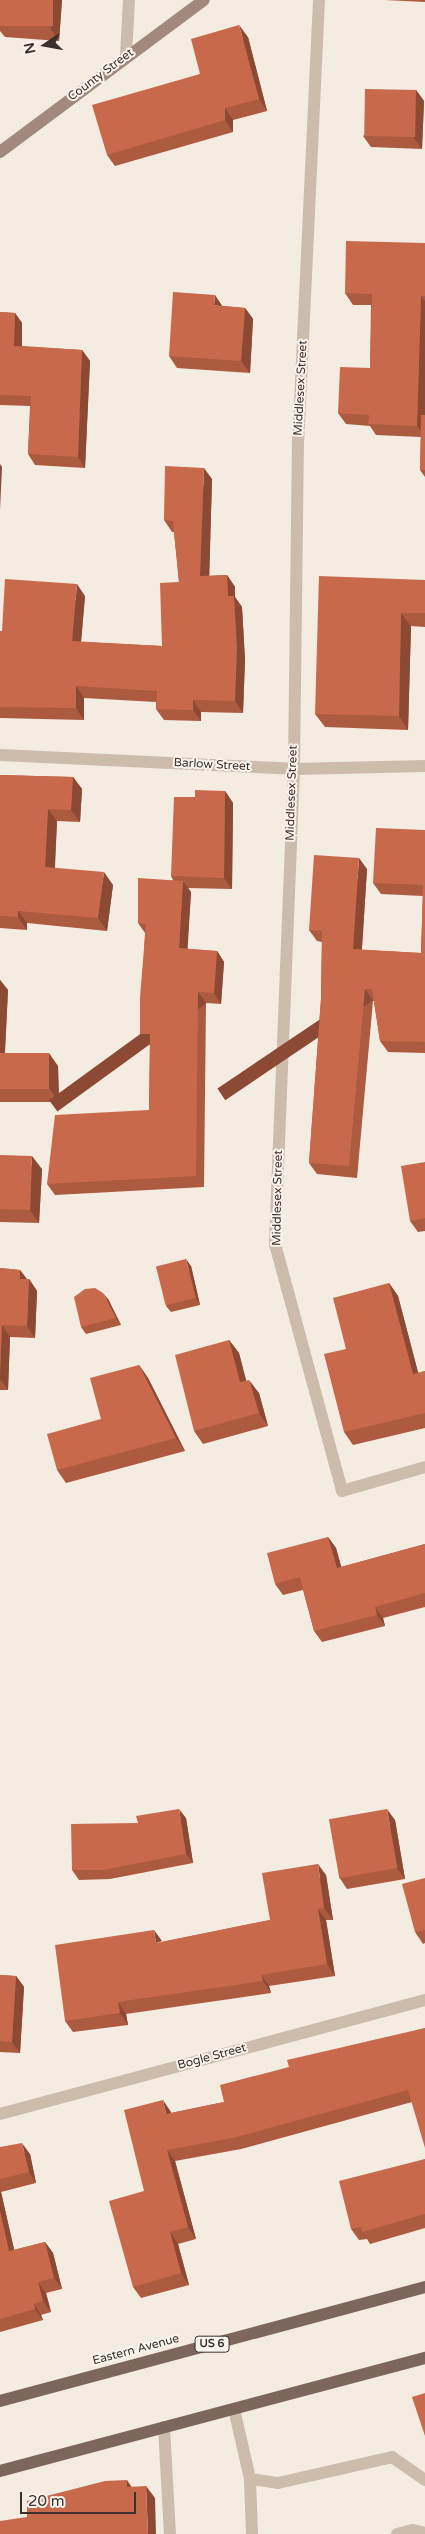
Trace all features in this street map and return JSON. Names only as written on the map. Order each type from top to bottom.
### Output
[{"type":"main road","name":"Eastern Avenue","points":[[0,2401],[425,2287]]},
{"type":"main road","points":[[0,2471],[425,2358]]},
{"type":"street","points":[[126,55],[129,0]]},
{"type":"street","name":"County Street","points":[[0,152],[126,55],[204,0]]},
{"type":"street","name":"Middlesex Street","points":[[319,0],[298,439],[294,769],[275,1244],[342,1491],[425,1467]]},
{"type":"street","name":"Barlow Street","points":[[0,755],[294,769],[425,766]]},
{"type":"street","name":"Bogle Street","points":[[0,2114],[425,2000]]},
{"type":"street","points":[[234,2409],[250,2479],[252,2534]]},
{"type":"street","points":[[164,2427],[170,2534]]},
{"type":"street","points":[[250,2479],[278,2483],[392,2457],[425,2480]]},
{"type":"street","points":[[397,2534],[413,2530],[425,2533]]},
{"type":"building","points":[[0,0],[53,0],[53,26],[0,26]]},
{"type":"building","points":[[239,25],[259,99],[225,108],[225,120],[107,155],[92,105],[200,74],[191,39]]},
{"type":"building","points":[[365,89],[416,90],[415,137],[364,136]]},
{"type":"building","points":[[346,241],[425,243],[425,296],[421,296],[417,426],[368,424],[369,415],[338,413],[340,367],[370,368],[372,294],[345,293]]},
{"type":"building","points":[[173,292],[215,295],[214,305],[245,308],[241,361],[169,356]]},
{"type":"building","points":[[0,312],[15,313],[14,346],[82,350],[78,457],[28,454],[31,396],[0,395]]},
{"type":"building","points":[[421,415],[425,415],[425,470],[420,470]]},
{"type":"building","points":[[165,466],[204,468],[200,576],[227,575],[228,596],[234,596],[237,648],[235,701],[193,700],[193,710],[156,709],[157,691],[76,686],[76,708],[0,707],[0,631],[2,631],[5,579],[77,584],[72,641],[162,646],[160,583],[179,582],[173,521],[164,520]]},
{"type":"building","points":[[319,576],[425,580],[425,613],[401,613],[399,716],[315,714]]},
{"type":"building","points":[[0,775],[73,777],[71,810],[48,809],[45,867],[104,872],[98,918],[18,911],[18,917],[0,916]]},
{"type":"building","points":[[195,790],[225,791],[224,878],[171,876],[174,797],[195,797]]},
{"type":"building","points":[[376,828],[425,830],[425,1042],[380,1041],[372,989],[365,989],[349,1166],[309,1163],[321,999],[322,931],[309,930],[314,855],[359,858],[353,949],[421,953],[423,885],[373,883]]},
{"type":"building","points":[[138,878],[183,881],[179,948],[217,951],[214,993],[198,992],[196,1176],[47,1184],[55,1115],[149,1110],[150,1034],[140,1034],[140,997],[146,924],[138,923]]},
{"type":"building","points":[[0,1053],[49,1053],[49,1089],[0,1089]]},
{"type":"building","points":[[0,1155],[32,1156],[30,1210],[0,1209]]},
{"type":"building","points":[[425,1162],[425,1218],[410,1221],[401,1166]]},
{"type":"building","points":[[186,1259],[196,1298],[166,1305],[156,1266]]},
{"type":"building","points":[[0,1268],[20,1270],[20,1279],[29,1279],[27,1326],[2,1325],[0,1372]]},
{"type":"building","points":[[389,1283],[413,1374],[425,1371],[425,1413],[344,1432],[324,1354],[346,1349],[333,1298]]},
{"type":"building","points":[[95,1288],[103,1293],[116,1318],[81,1327],[74,1297],[85,1289]]},
{"type":"building","points":[[229,1340],[240,1382],[249,1380],[259,1413],[194,1431],[175,1355]]},
{"type":"building","points":[[139,1365],[176,1438],[57,1470],[47,1434],[101,1419],[90,1378]]},
{"type":"building","points":[[328,1537],[337,1568],[425,1544],[425,1593],[375,1607],[377,1615],[314,1631],[300,1577],[275,1584],[267,1553]]},
{"type":"building","points":[[179,1809],[186,1854],[103,1870],[72,1870],[71,1824],[138,1823],[136,1816]]},
{"type":"building","points":[[387,1809],[397,1868],[339,1878],[329,1819]]},
{"type":"building","points":[[318,1864],[324,1908],[318,1909],[327,1964],[261,1975],[263,1981],[118,2002],[120,2013],[65,2021],[55,1945],[154,1930],[156,1943],[270,1920],[262,1873]]},
{"type":"building","points":[[425,1878],[425,1930],[415,1932],[402,1884]]},
{"type":"building","points":[[0,1975],[16,1976],[12,2042],[0,2041]]},
{"type":"building","points":[[425,2028],[425,2148],[408,2090],[233,2138],[167,2150],[188,2227],[170,2232],[181,2273],[133,2287],[109,2201],[144,2191],[124,2110],[163,2100],[166,2114],[224,2102],[220,2085],[289,2067],[287,2060]]},
{"type":"building","points":[[22,2143],[29,2172],[0,2179],[0,2147]]},
{"type":"building","points":[[425,2159],[425,2214],[362,2232],[361,2227],[351,2229],[339,2181]]},
{"type":"building","points":[[0,2211],[9,2251],[45,2242],[54,2278],[38,2282],[43,2301],[34,2304],[35,2309],[0,2319]]},
{"type":"building","points":[[425,2393],[425,2436],[412,2397]]},
{"type":"building","points":[[127,2480],[127,2487],[146,2486],[148,2534],[0,2534],[0,2521],[27,2517],[27,2501],[105,2481]]}]
